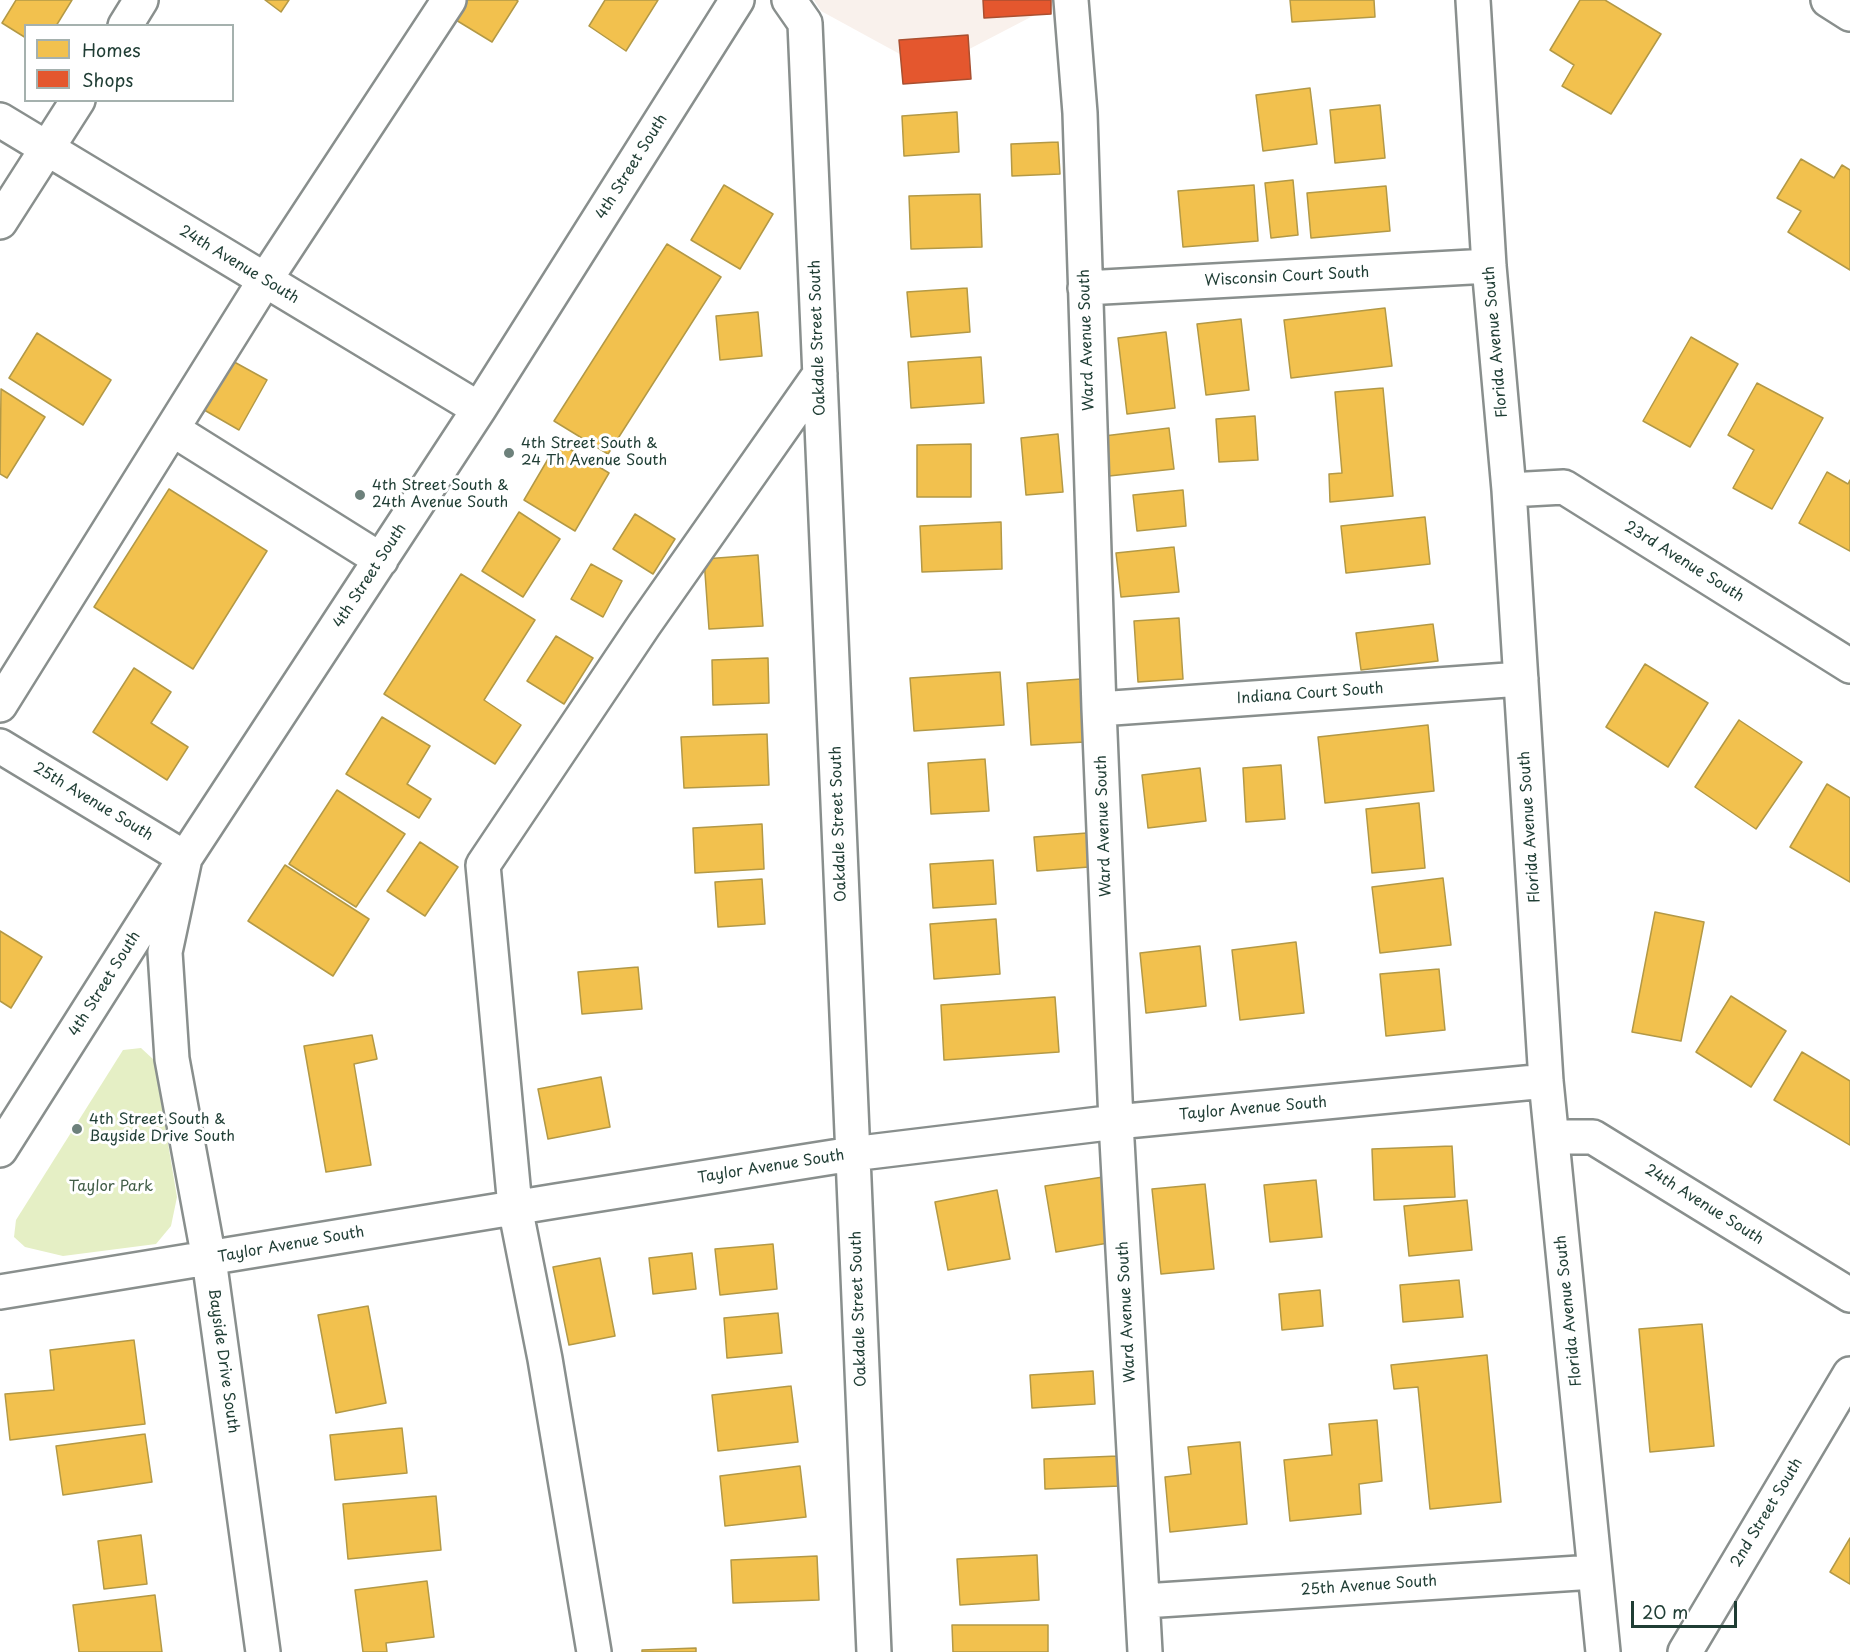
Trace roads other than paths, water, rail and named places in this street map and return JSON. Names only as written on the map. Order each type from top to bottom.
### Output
[{"type":"street","points":[[126,24],[141,0]]},
{"type":"street","points":[[0,705],[265,280],[449,0]]},
{"type":"street","name":"4th Street South","points":[[0,1150],[185,858],[479,409],[737,0]]},
{"type":"street","name":"Oakdale Street South","points":[[789,0],[805,22],[874,1652]]},
{"type":"street","name":"Ward Avenue South","points":[[1071,0],[1080,112],[1116,1122],[1145,1652]]},
{"type":"street","name":"Florida Avenue South","points":[[1473,0],[1489,266],[1509,490],[1546,1081],[1603,1652]]},
{"type":"street","points":[[1828,0],[1850,14]]},
{"type":"street","points":[[0,222],[77,102]]},
{"type":"street","name":"24th Avenue South","points":[[0,120],[46,150],[479,409]]},
{"type":"street","name":"Wisconsin Court South","points":[[1085,288],[1489,266]]},
{"type":"street","points":[[594,1652],[545,1359],[515,1207],[483,865],[644,625],[820,375]]},
{"type":"street","points":[[172,429],[381,560]]},
{"type":"street","name":"23rd Avenue South","points":[[1509,490],[1564,487],[1850,666]]},
{"type":"street","name":"Indiana Court South","points":[[1100,709],[1521,679]]},
{"type":"street","name":"25th Avenue South","points":[[0,746],[185,858]]},
{"type":"street","name":"Bayside Drive South","points":[[185,858],[165,952],[172,1059],[209,1259],[263,1652]]},
{"type":"street","name":"Taylor Avenue South","points":[[0,1292],[852,1154],[1116,1122],[1546,1081]]},
{"type":"street","name":"24th Avenue South","points":[[1552,1137],[1593,1137],[1850,1295]]},
{"type":"street","name":"2nd Street South","points":[[1685,1652],[1850,1374]]},
{"type":"street","name":"25th Avenue South","points":[[1144,1601],[1594,1572]]},
{"type":"place","name":"4th Street South & 24 Th Avenue South","points":[[509,453]]},
{"type":"place","name":"4th Street South & 24th Avenue South","points":[[360,495]]},
{"type":"place","name":"4th Street South & Bayside Drive South","points":[[77,1129]]},
{"type":"park label","name":"Taylor Park","points":[[111,1187]]}]
